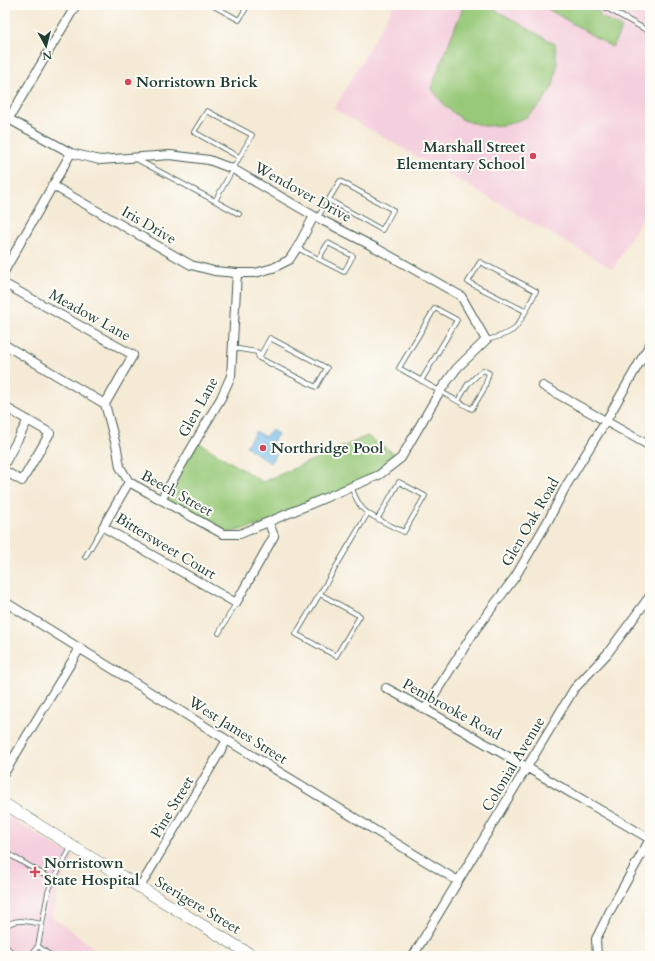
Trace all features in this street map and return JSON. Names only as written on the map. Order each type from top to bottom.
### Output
[{"type":"street","points":[[6,120],[76,5]]},
{"type":"street","name":"Wendover Drive","points":[[6,120],[71,153],[100,160],[170,155],[210,160],[233,169],[461,296],[486,340]]},
{"type":"street","points":[[5,270],[71,153]]},
{"type":"street","name":"Iris Drive","points":[[52,185],[191,265],[237,273],[255,273],[273,268],[289,260],[316,216]]},
{"type":"street","name":"Glen Lane","points":[[161,500],[232,376],[237,273]]},
{"type":"street","name":"Meadow Lane","points":[[5,284],[133,355],[105,404]]},
{"type":"street","points":[[440,391],[457,368],[486,340]]},
{"type":"street","name":"Glen Oak Road","points":[[425,709],[476,629],[514,577],[549,519],[566,486],[606,422],[650,344]]},
{"type":"street","points":[[5,346],[105,404]]},
{"type":"street","points":[[543,386],[650,446]]},
{"type":"street","name":"Beech Street","points":[[105,404],[120,467],[129,482],[223,534],[240,534],[269,523],[379,475],[401,458],[440,391]]},
{"type":"street","points":[[5,407],[50,433],[22,481],[5,471]]},
{"type":"street","points":[[5,463],[28,420]]},
{"type":"street","name":"Bittersweet Court","points":[[129,482],[103,527],[236,603]]},
{"type":"street","points":[[236,603],[274,536],[269,523]]},
{"type":"street","name":"Colonial Avenue","points":[[413,956],[574,689],[607,654],[650,596]]},
{"type":"street","name":"West James Street","points":[[5,602],[458,881]]},
{"type":"street","points":[[5,772],[80,648]]},
{"type":"street","name":"Pembrooke Road","points":[[386,688],[527,767],[650,839]]},
{"type":"street","name":"Pine Street","points":[[140,887],[227,740]]},
{"type":"street","name":"Sterigere Street","points":[[5,804],[253,956]]},
{"type":"street","points":[[597,956],[596,939],[650,839]]},
{"type":"lane","points":[[212,5],[220,7],[239,20],[248,5]]},
{"type":"lane","points":[[601,5],[650,32]]},
{"type":"lane","points":[[215,201],[252,135],[207,111],[194,132],[239,157]]},
{"type":"lane","points":[[134,158],[239,214]]},
{"type":"lane","points":[[316,216],[329,200],[340,181],[393,210],[382,230],[329,200]]},
{"type":"lane","points":[[297,248],[344,272],[353,256],[328,243],[318,258]]},
{"type":"lane","points":[[486,340],[501,336],[513,329],[517,325],[525,311],[536,291],[480,262],[468,282],[525,311]]},
{"type":"lane","points":[[421,381],[457,320],[435,308],[400,368],[421,381],[472,409],[484,390],[489,373],[483,370],[468,384],[458,401]]},
{"type":"lane","points":[[233,348],[257,352],[259,358],[316,387],[327,368],[270,338],[259,358]]},
{"type":"lane","points":[[351,487],[363,509],[368,513],[404,532],[425,496],[399,482],[378,518]]},
{"type":"lane","points":[[320,594],[360,616],[336,656],[296,634],[368,513]]},
{"type":"lane","points":[[85,557],[103,527]]},
{"type":"lane","points":[[219,633],[236,603]]},
{"type":"lane","points":[[30,956],[38,946],[48,892],[72,846]]},
{"type":"lane","points":[[5,852],[53,880]]},
{"type":"lane","points":[[5,927],[15,921],[22,920],[42,924]]},
{"type":"lane","points":[[5,946],[16,956]]},
{"type":"lane","points":[[38,946],[51,956]]},
{"type":"shaded area","name":"Marshall Street Elementary School","points":[[394,5],[650,5],[650,204],[613,269],[334,109]]},
{"type":"shaded area","name":"Norristown State Hospital","points":[[5,815],[74,857],[58,886],[52,917],[105,956],[5,956]]},
{"type":"green space","points":[[464,5],[487,5],[555,44],[557,65],[553,86],[541,104],[525,118],[505,125],[484,126],[463,120],[446,107],[431,88]]},
{"type":"green space","points":[[550,5],[587,5],[600,12],[599,16],[622,28],[612,47],[548,9]]},
{"type":"green space","points":[[367,436],[401,458],[379,475],[269,523],[223,534],[161,500],[196,441],[263,482]]},
{"type":"water","name":"Northridge Pool","points":[[271,430],[278,434],[272,443],[280,449],[270,463],[246,446],[256,431],[265,437]]},
{"type":"place","name":"Norristown Brick","points":[[128,82]]},
{"type":"place","name":"Marshall Street Elementary School","points":[[533,156]]},
{"type":"place","name":"Northridge Pool","points":[[263,448]]},
{"type":"place","name":"Norristown State Hospital","points":[[35,872]]}]
